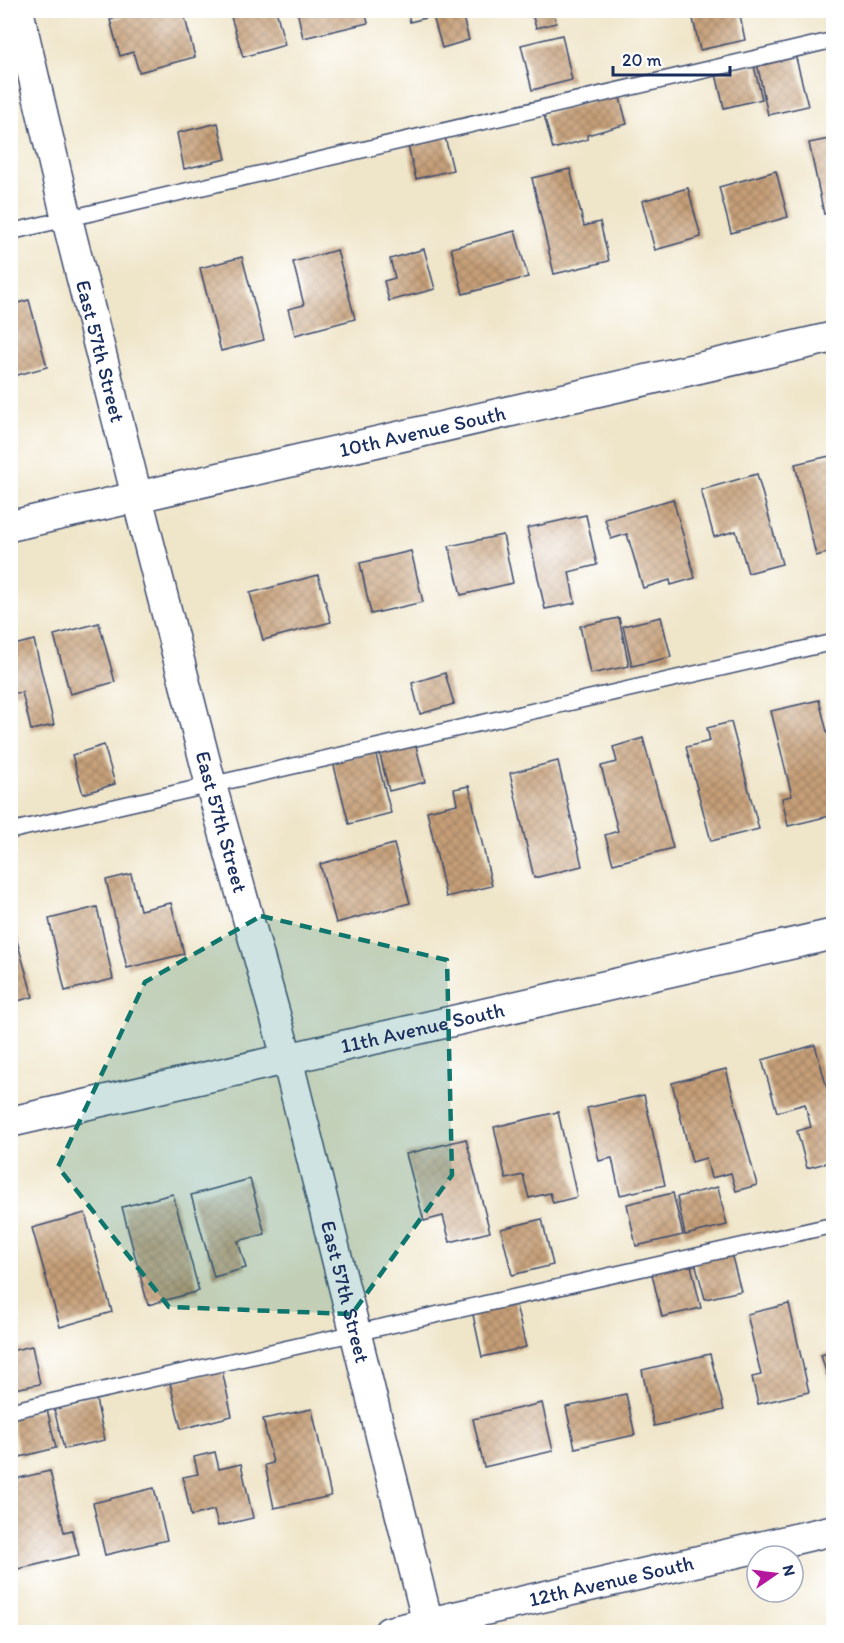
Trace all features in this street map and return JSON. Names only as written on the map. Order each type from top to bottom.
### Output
[{"type":"street","name":"East 57th Street","points":[[18,10],[67,219],[137,497],[211,785],[287,1058],[429,1628]]},
{"type":"street","name":"10th Avenue South","points":[[10,526],[834,337]]},
{"type":"street","name":"11th Avenue South","points":[[10,1122],[834,934]]},
{"type":"street","name":"12th Avenue South","points":[[389,1632],[429,1628],[834,1530]]},
{"type":"lane","points":[[10,232],[834,40]]},
{"type":"lane","points":[[10,831],[834,642]]},
{"type":"lane","points":[[10,1411],[834,1225]]},
{"type":"highlighted area","points":[[261,916],[447,960],[452,1175],[352,1314],[169,1307],[58,1167],[145,982]]},
{"type":"building","points":[[145,10],[183,10],[195,57],[139,72],[133,52],[120,56],[110,20]]},
{"type":"building","points":[[229,10],[276,10],[285,45],[243,57]]},
{"type":"building","points":[[297,10],[365,10],[368,23],[303,38]]},
{"type":"building","points":[[407,10],[461,10],[469,40],[442,48],[433,16],[410,22]]},
{"type":"building","points":[[531,10],[553,10],[556,23],[536,28]]},
{"type":"building","points":[[691,10],[739,10],[745,40],[700,50]]},
{"type":"building","points":[[562,35],[572,80],[532,90],[521,45]]},
{"type":"building","points":[[795,54],[808,106],[768,115],[757,63]]},
{"type":"building","points":[[754,66],[762,99],[724,108],[716,74]]},
{"type":"building","points":[[619,94],[627,124],[587,135],[588,139],[553,149],[544,115]]},
{"type":"building","points":[[218,123],[226,159],[184,169],[177,133]]},
{"type":"building","points":[[445,137],[453,170],[416,179],[408,145]]},
{"type":"building","points":[[834,138],[834,212],[824,214],[809,143]]},
{"type":"building","points":[[570,169],[584,226],[600,222],[609,261],[554,274],[532,178]]},
{"type":"building","points":[[776,171],[788,217],[731,233],[719,187]]},
{"type":"building","points":[[688,188],[701,237],[655,250],[642,201]]},
{"type":"building","points":[[515,231],[528,277],[463,294],[451,248]]},
{"type":"building","points":[[424,249],[435,289],[389,301],[384,281],[395,278],[390,259]]},
{"type":"building","points":[[337,250],[355,319],[295,335],[288,309],[304,305],[293,262]]},
{"type":"building","points":[[242,257],[264,340],[221,351],[200,268]]},
{"type":"building","points":[[29,300],[47,367],[10,377],[10,305]]},
{"type":"building","points":[[834,455],[834,551],[816,556],[795,464]]},
{"type":"building","points":[[757,474],[782,564],[748,573],[736,531],[714,537],[701,490]]},
{"type":"building","points":[[673,499],[695,578],[671,585],[670,580],[643,588],[627,534],[611,539],[605,519]]},
{"type":"building","points":[[586,515],[597,565],[569,572],[575,603],[545,609],[527,528]]},
{"type":"building","points":[[503,535],[513,583],[461,595],[449,546]]},
{"type":"building","points":[[411,551],[423,602],[371,614],[360,563]]},
{"type":"building","points":[[318,575],[331,622],[263,640],[250,593]]},
{"type":"building","points":[[661,617],[671,657],[632,666],[623,626]]},
{"type":"building","points":[[619,618],[629,666],[590,674],[580,626]]},
{"type":"building","points":[[99,623],[115,682],[70,694],[54,635]]},
{"type":"building","points":[[34,640],[54,725],[31,730],[22,692],[10,694],[10,646]]},
{"type":"building","points":[[445,673],[454,704],[420,714],[412,683]]},
{"type":"building","points":[[819,700],[834,759],[834,815],[788,826],[782,798],[792,796],[771,711]]},
{"type":"building","points":[[731,722],[759,829],[711,841],[686,747],[710,741],[707,728]]},
{"type":"building","points":[[643,738],[673,848],[613,864],[605,835],[618,831],[601,766],[617,762],[613,747]]},
{"type":"building","points":[[415,742],[425,782],[389,791],[379,751]]},
{"type":"building","points":[[104,745],[115,784],[83,794],[72,755]]},
{"type":"building","points":[[375,751],[391,813],[349,824],[333,762]]},
{"type":"building","points":[[558,761],[582,866],[534,878],[510,773]]},
{"type":"building","points":[[469,786],[492,886],[446,897],[427,811],[457,804],[454,789]]},
{"type":"building","points":[[394,844],[410,903],[336,923],[320,864]]},
{"type":"building","points":[[131,874],[140,910],[171,903],[184,954],[127,968],[106,880]]},
{"type":"building","points":[[97,907],[113,979],[65,991],[49,919]]},
{"type":"building","points":[[15,934],[33,997],[10,1003],[10,936]]},
{"type":"building","points":[[815,1045],[834,1113],[834,1161],[807,1168],[797,1131],[811,1127],[805,1104],[777,1112],[762,1060]]},
{"type":"building","points":[[726,1069],[757,1185],[736,1191],[731,1173],[711,1178],[706,1158],[692,1162],[672,1083]]},
{"type":"building","points":[[644,1095],[665,1185],[620,1195],[612,1158],[599,1161],[587,1108]]},
{"type":"building","points":[[558,1112],[577,1197],[553,1203],[550,1193],[529,1198],[523,1175],[506,1179],[494,1127]]},
{"type":"building","points":[[466,1139],[490,1232],[450,1242],[443,1216],[424,1221],[406,1154]]},
{"type":"building","points":[[250,1179],[265,1234],[238,1241],[246,1268],[214,1277],[191,1195]]},
{"type":"building","points":[[718,1187],[727,1225],[685,1235],[677,1197]]},
{"type":"building","points":[[673,1193],[683,1235],[636,1246],[627,1204]]},
{"type":"building","points":[[173,1194],[199,1291],[148,1305],[122,1207]]},
{"type":"building","points":[[85,1213],[112,1312],[60,1327],[32,1228]]},
{"type":"building","points":[[542,1219],[553,1265],[512,1275],[501,1229]]},
{"type":"building","points":[[731,1253],[741,1291],[705,1299],[695,1262]]},
{"type":"building","points":[[690,1261],[701,1308],[662,1317],[651,1270]]},
{"type":"building","points":[[515,1301],[526,1347],[482,1357],[472,1310]]},
{"type":"building","points":[[789,1304],[809,1392],[758,1404],[752,1377],[761,1375],[747,1314]]},
{"type":"building","points":[[32,1346],[40,1384],[10,1390],[10,1351]]},
{"type":"building","points":[[834,1351],[834,1384],[830,1385],[821,1355]]},
{"type":"building","points":[[710,1354],[724,1410],[654,1426],[642,1370]]},
{"type":"building","points":[[222,1370],[232,1416],[181,1429],[170,1383]]},
{"type":"building","points":[[626,1394],[635,1435],[575,1448],[566,1407]]},
{"type":"building","points":[[95,1395],[105,1440],[64,1449],[53,1405]]},
{"type":"building","points":[[542,1403],[553,1451],[484,1467],[473,1419]]},
{"type":"building","points":[[47,1409],[56,1448],[20,1457],[11,1417]]},
{"type":"building","points":[[312,1409],[331,1496],[274,1508],[265,1465],[273,1463],[263,1419]]},
{"type":"building","points":[[215,1452],[219,1469],[241,1464],[253,1518],[218,1526],[214,1510],[191,1516],[183,1477],[198,1474],[194,1457]]},
{"type":"building","points":[[50,1471],[64,1532],[72,1530],[79,1555],[18,1569],[10,1536],[10,1480]]},
{"type":"building","points":[[154,1488],[167,1540],[105,1555],[93,1503]]}]
